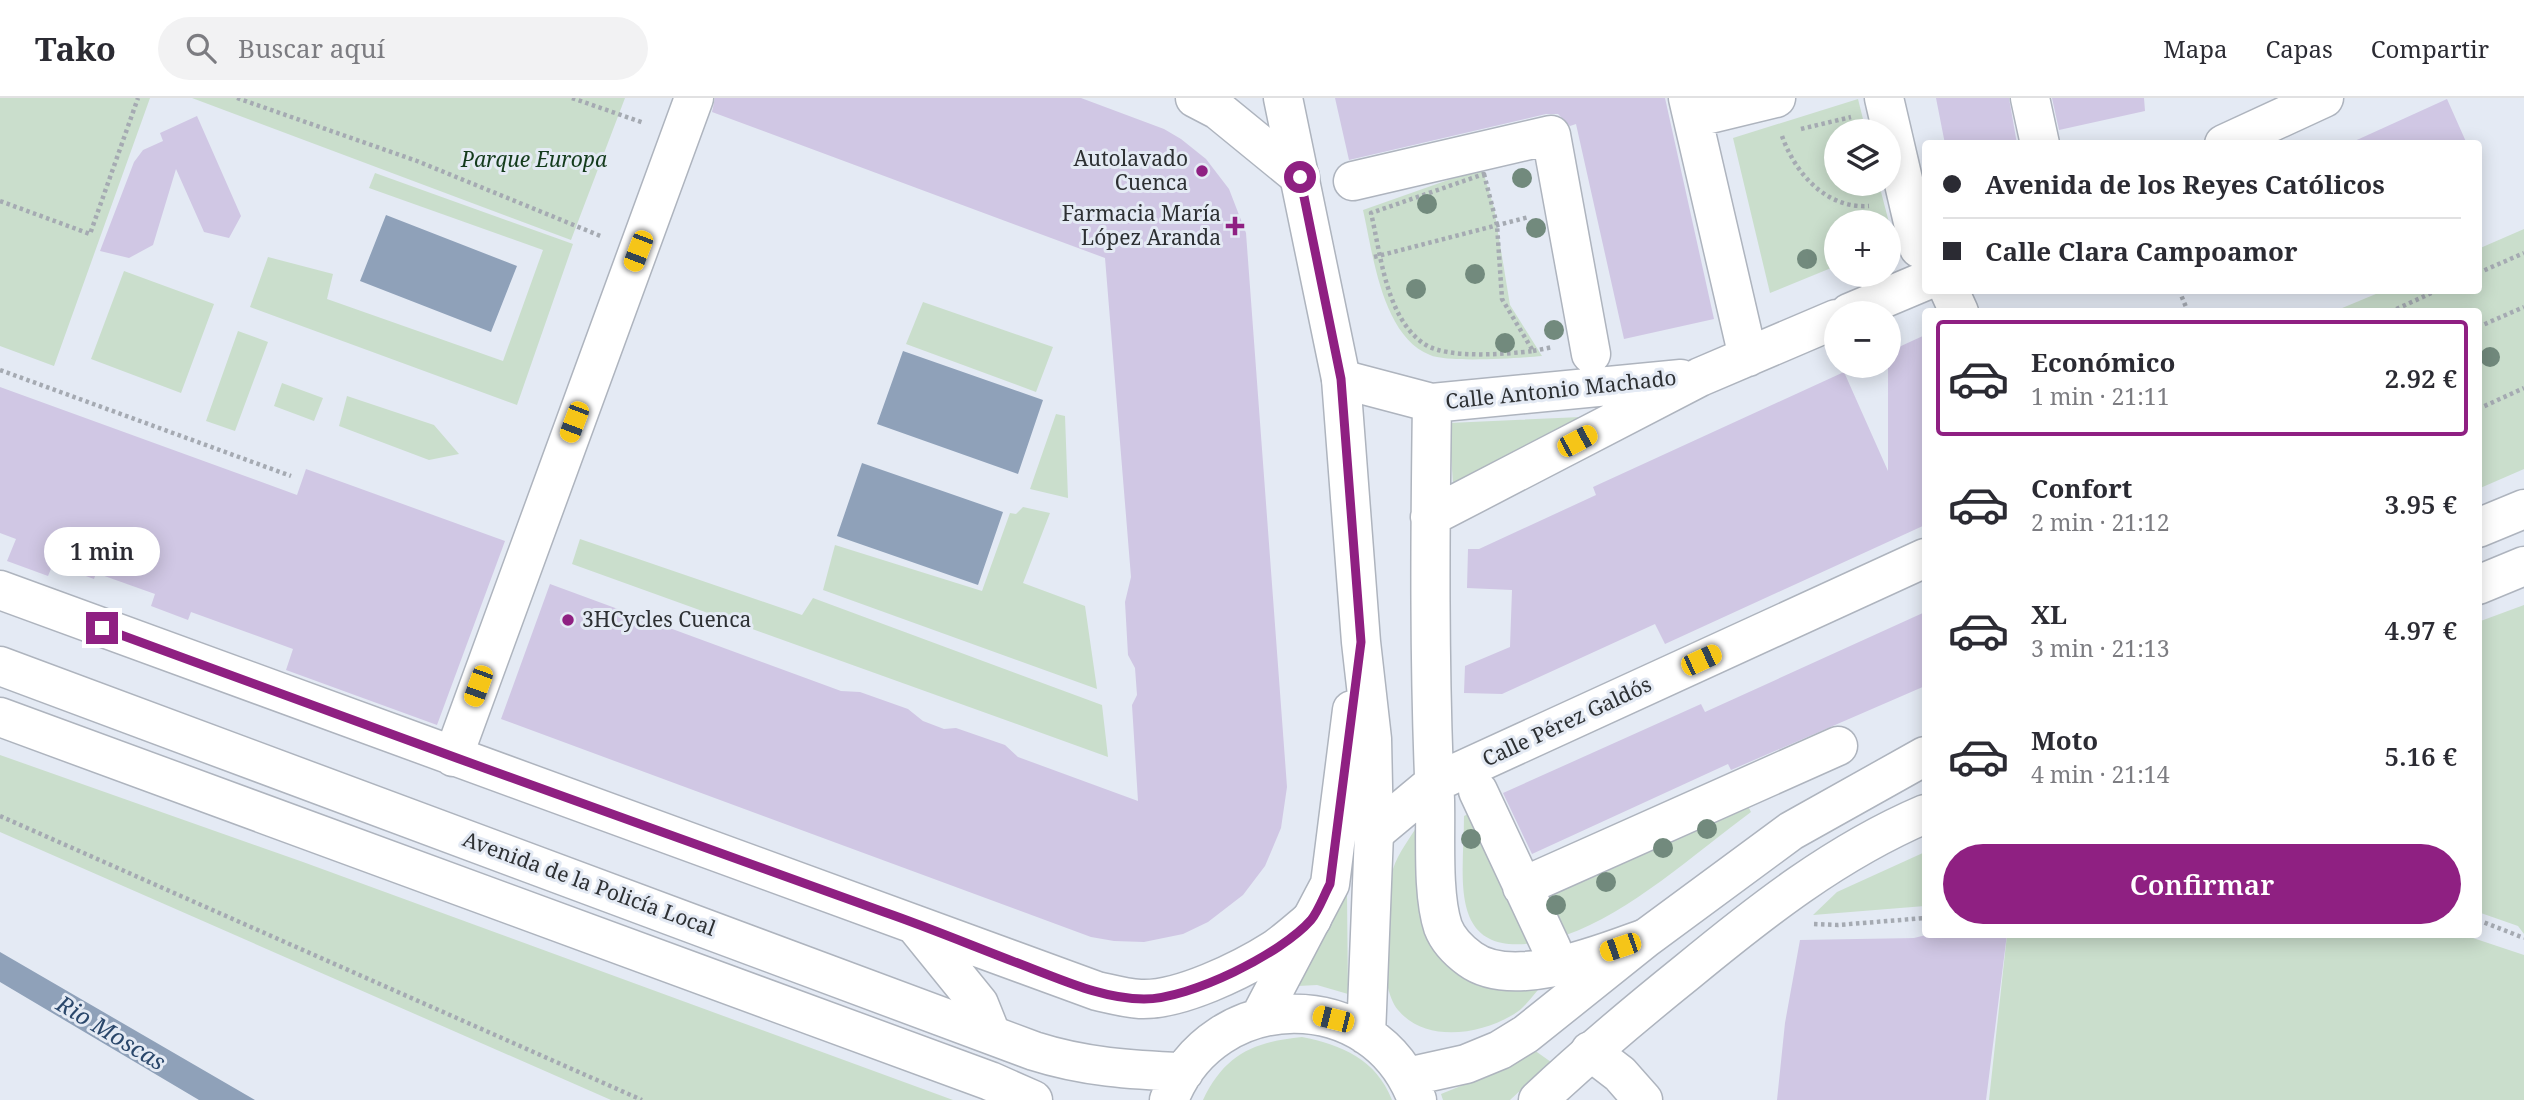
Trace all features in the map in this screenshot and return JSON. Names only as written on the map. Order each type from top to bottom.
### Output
[{"type":"street","points":[[453,757],[694,98]]},
{"type":"street","points":[[1195,98],[1218,110],[1300,177]]},
{"type":"street","points":[[1283,98],[1341,379],[1361,642],[1372,739],[1374,833],[1366,1035]]},
{"type":"street","points":[[2030,98],[2039,140]]},
{"type":"street","points":[[2233,140],[2324,98]]},
{"type":"street","points":[[1867,301],[1922,264],[1873,106]]},
{"type":"street","points":[[1748,357],[1690,108],[1779,116]]},
{"type":"street","points":[[1353,181],[1551,135],[1591,354]]},
{"type":"street","name":"Calle Antonio Machado","points":[[1430,517],[1700,377],[1824,324]]},
{"type":"street","name":"Calle Antonio Machado","points":[[1341,379],[1432,403],[1700,377]]},
{"type":"street","points":[[1432,403],[1430,517],[1434,783],[1441,916],[1448,937],[1472,961],[1493,969],[1543,969],[1646,938]]},
{"type":"street","points":[[2482,526],[2524,509]]},
{"type":"street","name":"Calle Pérez Galdós","points":[[1374,833],[1434,783],[1922,559]]},
{"type":"street","points":[[2482,583],[2524,566]]},
{"type":"street","points":[[0,590],[912,922],[1077,986],[1140,999],[1155,999],[1185,991],[1247,965],[1276,948],[1312,919]]},
{"type":"street","points":[[1260,1017],[1330,884],[1361,642]]},
{"type":"street","name":"Avenida de la Policía Local","points":[[0,666],[1068,1062],[1177,1086]]},
{"type":"street","points":[[0,717],[1033,1100]]},
{"type":"street","points":[[1522,887],[1838,746]]},
{"type":"street","points":[[1177,1086],[1194,1059],[1217,1038],[1230,1029],[1278,1013],[1315,1015],[1350,1025],[1385,1049],[1412,1088],[1500,1049],[1558,1010],[1646,938],[1791,831],[1922,758]]},
{"type":"street","points":[[1478,791],[1552,949]]},
{"type":"street","points":[[1538,1100],[1590,1051],[1742,926],[1814,874],[1865,843],[1922,815]]},
{"type":"street","points":[[912,922],[979,1004],[991,1034]]},
{"type":"street","points":[[1590,1051],[1620,1074],[1643,1100]]},
{"type":"path","points":[[0,201],[90,234],[138,98]]},
{"type":"path","points":[[237,98],[417,161],[638,251]]},
{"type":"path","points":[[572,98],[681,136]]},
{"type":"path","points":[[1795,130],[1873,106]]},
{"type":"path","points":[[1779,116],[1790,157],[1807,180],[1828,196],[1854,207],[1876,206]]},
{"type":"path","points":[[1374,257],[1381,255],[1497,225],[1502,299],[1533,351],[1462,353],[1428,346],[1416,337],[1397,311],[1381,255]]},
{"type":"path","points":[[2482,271],[2524,253]]},
{"type":"path","points":[[2398,308],[2429,294]]},
{"type":"path","points":[[2482,325],[2524,307]]},
{"type":"path","points":[[0,370],[291,476]]},
{"type":"path","points":[[2482,406],[2524,388]]},
{"type":"path","points":[[0,816],[642,1100]]},
{"type":"path","points":[[1801,923],[1838,925],[1922,918]]},
{"type":"path","points":[[2482,922],[2524,938]]},
{"type":"green space","points":[[0,98],[150,98],[54,366],[0,346]]},
{"type":"green space","name":"Parque Europa","points":[[192,98],[625,98],[571,240]]},
{"type":"green space","points":[[1858,99],[1863,119],[1824,119],[1824,196],[1882,196],[1886,210],[1824,210],[1824,271],[1770,293],[1733,138]]},
{"type":"green space","points":[[1482,168],[1494,208],[1510,305],[1542,356],[1468,359],[1430,355],[1414,345],[1401,331],[1382,292],[1363,210]]},
{"type":"green space","points":[[375,173],[573,244],[517,405],[250,307],[268,257],[333,274],[327,299],[503,361],[543,250],[369,188]]},
{"type":"green space","points":[[2524,229],[2524,469],[2482,487],[2482,308],[2342,308],[2376,294],[2482,294],[2482,247]]},
{"type":"green space","points":[[124,271],[214,304],[181,393],[91,359]]},
{"type":"green space","points":[[923,302],[1053,347],[1036,392],[906,344]]},
{"type":"green space","points":[[238,331],[268,342],[235,431],[206,421]]},
{"type":"green space","points":[[282,383],[323,398],[314,421],[274,406]]},
{"type":"green space","points":[[347,396],[434,425],[459,454],[429,460],[339,426]]},
{"type":"green space","points":[[1056,414],[1065,416],[1068,498],[1030,489]]},
{"type":"green space","points":[[1581,417],[1453,484],[1449,423]]},
{"type":"green space","points":[[1023,507],[1050,513],[1023,583],[1085,606],[1097,689],[823,590],[835,545],[982,591],[1010,513],[1016,514]]},
{"type":"green space","points":[[580,539],[802,615],[813,598],[1102,705],[1108,757],[572,564]]},
{"type":"green space","points":[[2524,605],[2524,934],[2518,926],[2482,913],[2482,621]]},
{"type":"green space","points":[[0,755],[303,862],[953,1100],[611,1100],[0,832]]},
{"type":"green space","points":[[1744,798],[1751,812],[1685,863],[1614,912],[1566,935],[1530,887]]},
{"type":"green space","points":[[1481,808],[1541,942],[1510,944],[1489,938],[1475,926],[1467,909],[1463,888],[1464,816]]},
{"type":"green space","points":[[1419,823],[1426,928],[1548,978],[1520,1010],[1491,1025],[1458,1032],[1425,1028],[1410,1021],[1398,1010],[1391,998],[1384,962],[1387,900],[1395,863]]},
{"type":"green space","points":[[1922,853],[1922,906],[1813,915],[1837,892]]},
{"type":"green space","points":[[1347,894],[1348,994],[1317,985],[1298,986]]},
{"type":"green space","points":[[2007,938],[2473,938],[2524,955],[2524,1100],[1989,1100]]},
{"type":"green space","points":[[1302,1037],[1331,1044],[1356,1056],[1377,1074],[1392,1100],[1203,1100],[1221,1071],[1243,1053],[1269,1042]]},
{"type":"green space","points":[[1534,1050],[1551,1062],[1510,1100],[1443,1100],[1441,1094],[1488,1075]]},
{"type":"water","points":[[386,215],[517,266],[491,332],[360,281]]},
{"type":"water","points":[[903,351],[1043,400],[1018,474],[877,424]]},
{"type":"water","points":[[862,463],[1003,512],[978,585],[837,536]]},
{"type":"water","name":"Rio Moscas","points":[[0,952],[255,1100],[199,1100],[0,982]]},
{"type":"building","points":[[715,98],[1081,98],[1164,129],[1181,139],[1206,159],[1229,189],[1246,233],[1287,787],[1281,828],[1265,866],[1243,895],[1208,922],[1183,934],[1144,942],[1091,937],[501,719],[550,584],[841,691],[860,692],[908,709],[923,721],[944,729],[956,728],[1005,745],[1018,757],[1138,801],[1132,705],[1137,695],[1135,668],[1128,655],[1125,602],[1131,577],[1105,258],[712,112]]},
{"type":"building","points":[[1335,98],[1665,98],[1714,319],[1624,339],[1576,124],[1570,126],[1558,114],[1546,114],[1349,160]]},
{"type":"building","points":[[1936,98],[2009,98],[2016,140],[1944,140]]},
{"type":"building","points":[[2052,98],[2144,98],[2145,111],[2059,130]]},
{"type":"building","points":[[2447,99],[2465,140],[2357,140]]},
{"type":"building","points":[[197,116],[241,216],[229,238],[204,232],[176,169],[153,245],[129,258],[100,251],[134,162],[143,150],[163,141],[160,133]]},
{"type":"building","points":[[1922,336],[1922,526],[1665,644],[1655,624],[1502,694],[1464,693],[1465,666],[1510,647],[1512,590],[1467,588],[1468,549],[1479,549],[1596,495],[1593,487],[1831,378],[1847,378],[1888,471],[1888,378],[1901,378],[1901,346]]},
{"type":"building","points":[[0,387],[297,495],[306,469],[505,541],[437,725],[286,670],[293,649],[191,612],[188,620],[151,606],[155,594],[96,573],[94,579],[53,564],[48,576],[7,561],[16,539],[0,533]]},
{"type":"building","points":[[1922,613],[1922,687],[1731,770],[1728,764],[1532,854],[1503,793],[1701,704],[1705,712]]},
{"type":"building","points":[[2006,938],[1986,1100],[1777,1100],[1785,1023],[1800,940]]},
{"type":"place","name":"Autolavado Cuenca","points":[[1202,171]]},
{"type":"place","name":"Farmacia María López Aranda","points":[[1235,226]]},
{"type":"place","name":"3HCycles Cuenca","points":[[568,620]]},
{"type":"route","points":[[102,628],[478,767],[912,922],[1077,986],[1140,999],[1155,999],[1185,991],[1247,965],[1276,948],[1312,919],[1330,884],[1361,642],[1341,379],[1300,177]]}]
